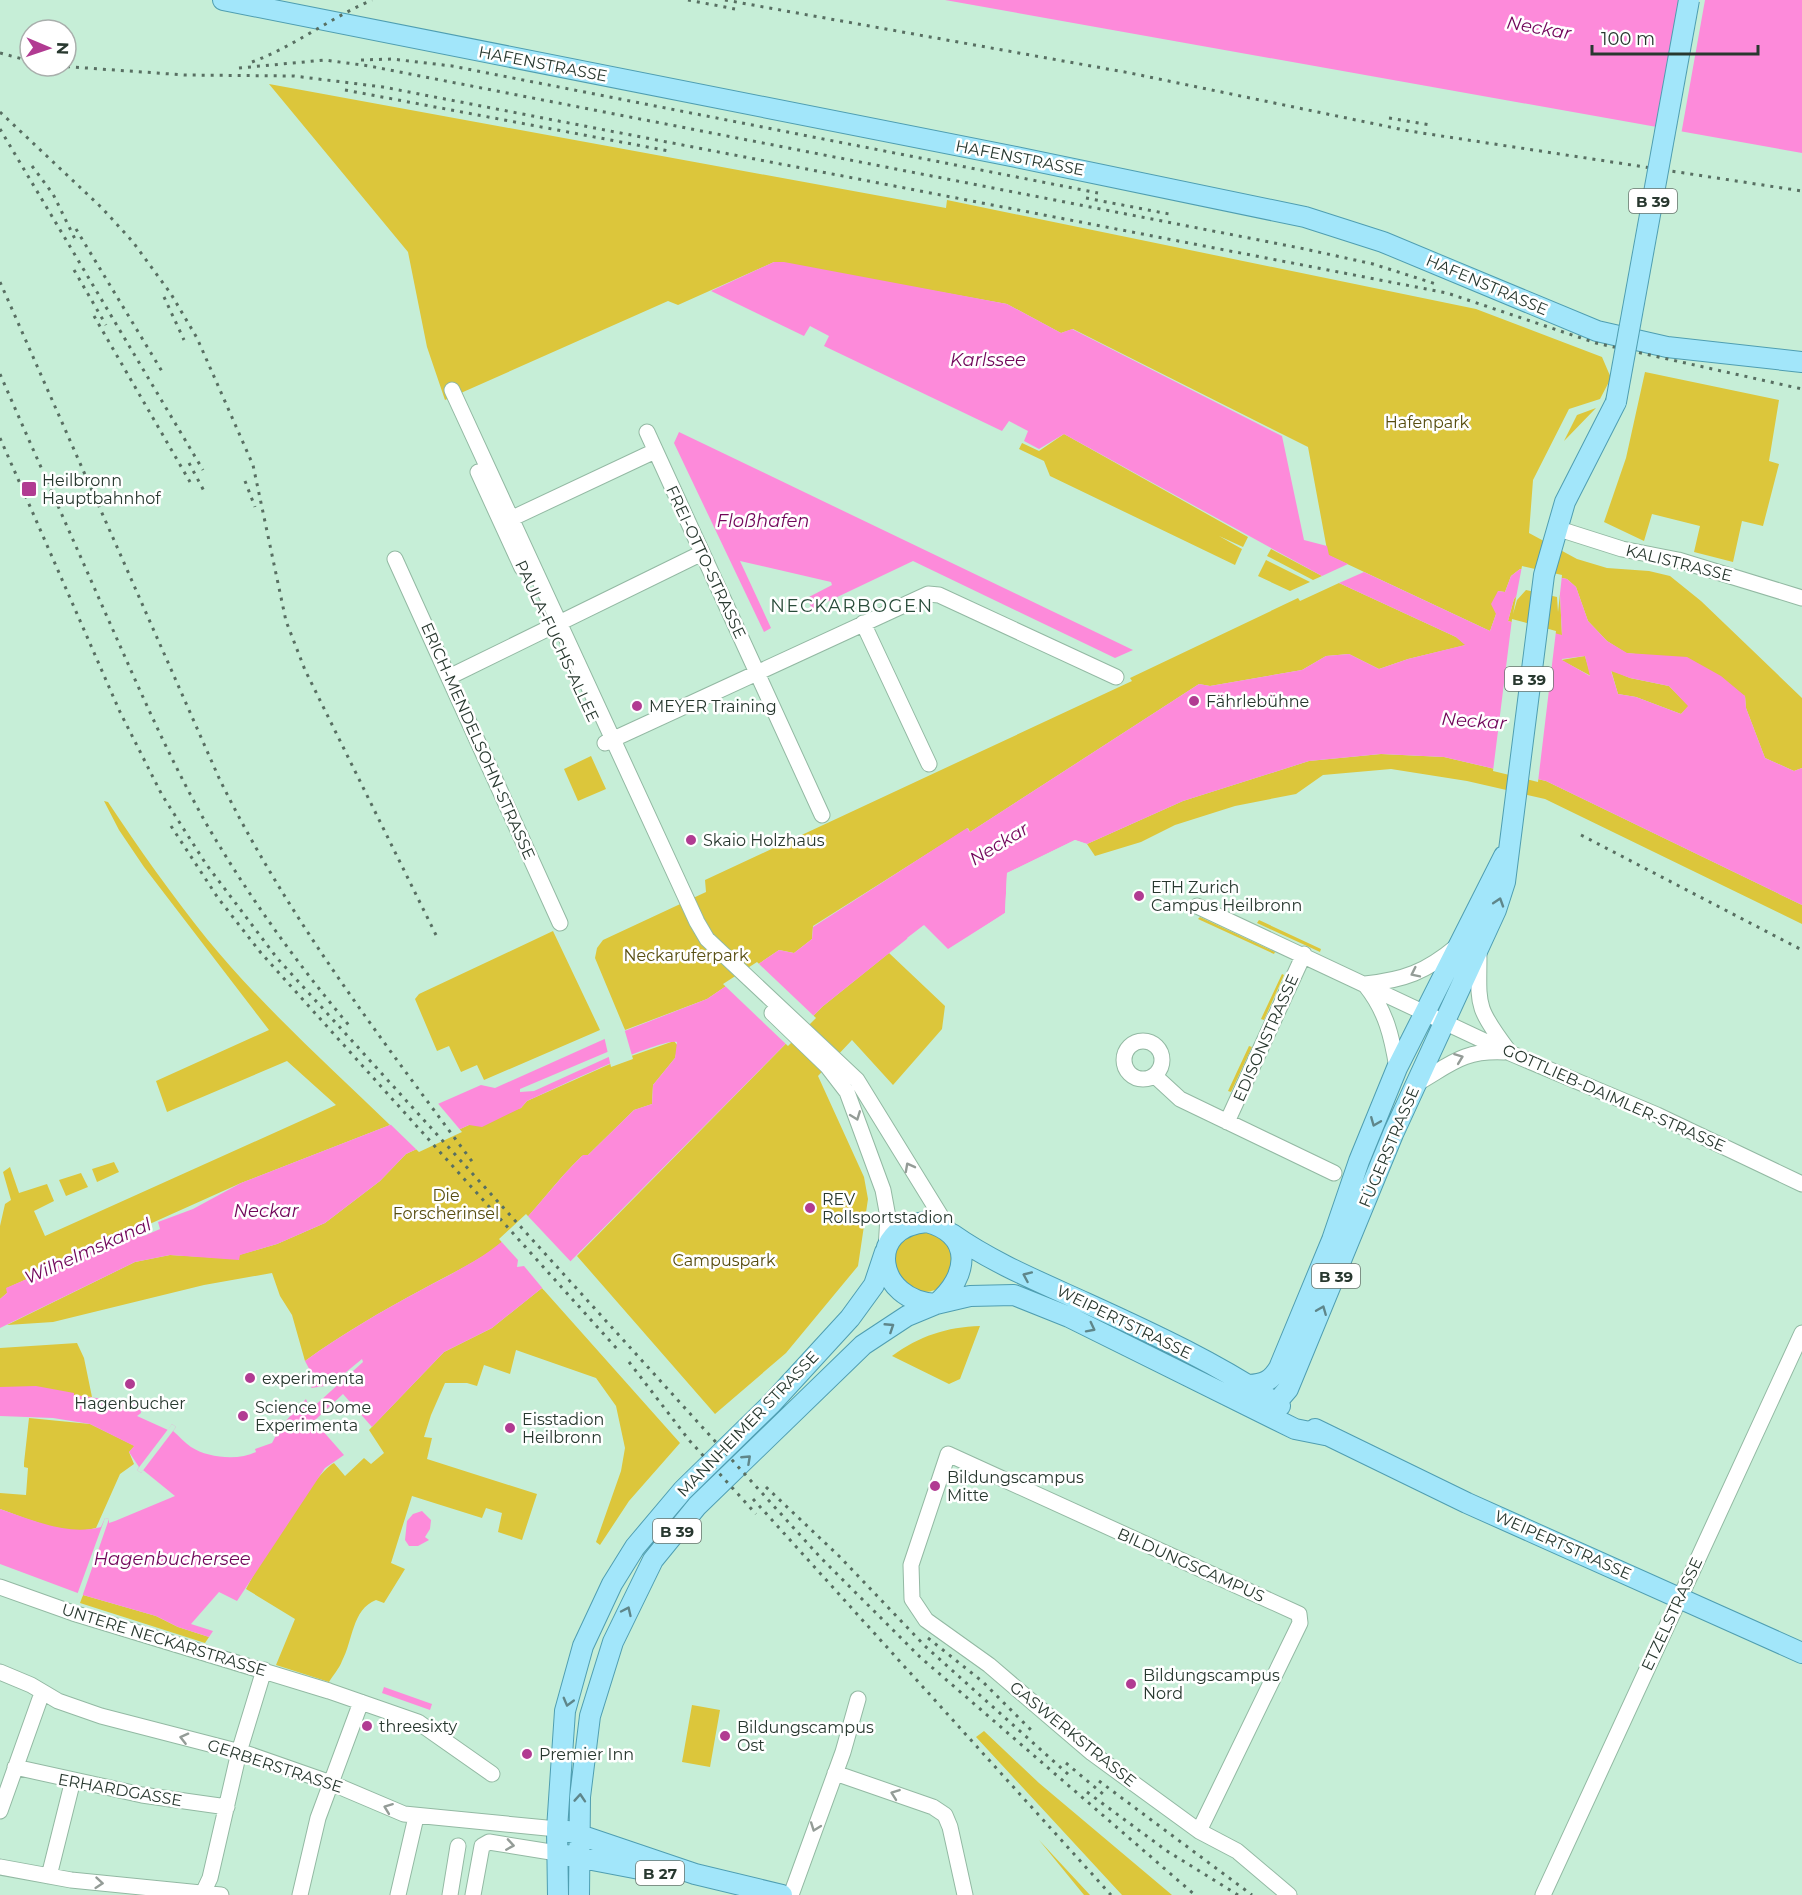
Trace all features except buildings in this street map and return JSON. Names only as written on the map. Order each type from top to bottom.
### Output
[{"type":"main road","name":"HAFENSTRASSE","points":[[223,0],[1005,154],[1305,217],[1383,242],[1597,330],[1667,346],[1802,362]]},
{"type":"main road","name":"B 39","points":[[1554,537],[1575,480],[1616,402],[1689,0]]},
{"type":"main road","name":"FÜGERSTRASSE","points":[[1276,1403],[1284,1397],[1299,1364],[1416,1084],[1479,951],[1505,882],[1507,850],[1537,616],[1554,537]]},
{"type":"main road","name":"FÜGERSTRASSE","points":[[1243,1392],[1264,1384],[1279,1368],[1332,1240],[1359,1161],[1397,1068],[1507,850]]},
{"type":"main road","name":"B 39","points":[[885,1252],[891,1239],[901,1229],[913,1223],[934,1224],[952,1234]]},
{"type":"main road","points":[[885,1252],[885,1268],[891,1283],[903,1295],[918,1302],[936,1304],[948,1294],[961,1270],[962,1257],[959,1245],[952,1234]]},
{"type":"main road","name":"WEIPERTSTRASSE","points":[[952,1234],[982,1256],[1118,1317],[1243,1392],[1295,1429],[1325,1435]]},
{"type":"main road","name":"MANNHEIMER STRASSE","points":[[558,1895],[557,1829],[565,1711],[584,1646],[612,1584],[635,1547],[682,1490],[772,1403],[850,1318],[874,1286],[885,1252]]},
{"type":"main road","name":"WEIPERTSTRASSE","points":[[936,1304],[1002,1293],[1026,1298],[1243,1392],[1276,1403],[1325,1435],[1467,1503],[1802,1653]]},
{"type":"main road","name":"MANNHEIMER STRASSE","points":[[579,1895],[578,1834],[583,1761],[590,1716],[613,1642],[653,1560],[697,1506],[863,1345],[907,1316],[936,1304]]},
{"type":"main road","points":[[576,1672],[600,1680]]},
{"type":"main road","points":[[557,1829],[578,1834],[665,1865],[742,1886]]},
{"type":"main road","name":"B 27","points":[[557,1853],[691,1880],[742,1886],[782,1895]]},
{"type":"street","name":"PAULA-FUCHS-ALLEE","points":[[448,392],[674,886],[705,942],[831,1062]]},
{"type":"street","name":"FREI-OTTO-STRASSE","points":[[647,432],[822,815]]},
{"type":"street","points":[[506,521],[655,451]]},
{"type":"street","name":"KALISTRASSE","points":[[1554,537],[1678,560],[1802,598]]},
{"type":"street","points":[[449,677],[702,553]]},
{"type":"street","name":"ERICH-MENDELSOHN-STRASSE","points":[[395,559],[560,924]]},
{"type":"street","points":[[609,742],[918,597],[939,595],[1116,678]]},
{"type":"street","points":[[863,623],[929,764]]},
{"type":"street","name":"EDISONSTRASSE","points":[[1197,906],[1304,954],[1425,1013]]},
{"type":"street","points":[[1365,984],[1404,979],[1444,957],[1459,945]]},
{"type":"street","points":[[1479,951],[1479,1005],[1485,1018],[1510,1053]]},
{"type":"street","name":"EDISONSTRASSE","points":[[1227,1122],[1304,954]]},
{"type":"street","points":[[1365,984],[1376,998],[1390,1030],[1397,1068]]},
{"type":"street","name":"GOTTLIEB-DAIMLER-STRASSE","points":[[1425,1013],[1510,1053],[1657,1115],[1802,1184]]},
{"type":"street","points":[[1416,1084],[1463,1055],[1486,1051],[1510,1053]]},
{"type":"street","points":[[831,1062],[857,1080],[921,1188],[952,1234]]},
{"type":"street","name":"MANNHEIMER STRASSE","points":[[831,1062],[847,1092],[884,1191],[888,1216],[885,1252]]},
{"type":"street","name":"EDISONSTRASSE","points":[[1155,1076],[1176,1096],[1334,1173]]},
{"type":"street","name":"ETZELSTRASSE","points":[[1543,1895],[1802,1333]]},
{"type":"street","name":"BILDUNGSCAMPUS","points":[[918,1541],[948,1454],[1299,1614],[1300,1623],[1199,1832]]},
{"type":"street","name":"GASWERKSTRASSE","points":[[918,1541],[911,1565],[912,1599],[926,1620],[989,1665],[1085,1748],[1199,1832],[1237,1851],[1289,1895]]},
{"type":"street","name":"UNTERE NECKARSTRASSE","points":[[0,1587],[73,1613],[329,1690],[418,1722],[492,1774]]},
{"type":"street","points":[[202,1894],[210,1878],[239,1752],[264,1670]]},
{"type":"street","name":"GERBERSTRASSE","points":[[0,1672],[42,1693],[101,1716],[239,1752],[331,1783],[380,1805],[416,1817],[557,1829]]},
{"type":"street","points":[[0,1811],[3,1790],[15,1767],[42,1693]]},
{"type":"street","points":[[791,1895],[835,1773],[858,1699]]},
{"type":"street","points":[[300,1895],[318,1818],[361,1702]]},
{"type":"street","name":"ERHARDGASSE","points":[[15,1767],[152,1797],[227,1807]]},
{"type":"street","points":[[835,1773],[933,1807],[945,1815],[955,1847],[965,1895]]},
{"type":"street","points":[[49,1876],[72,1780]]},
{"type":"street","points":[[398,1895],[416,1817]]},
{"type":"street","points":[[472,1820],[482,1846],[473,1895]]},
{"type":"street","points":[[482,1846],[489,1842],[557,1853]]},
{"type":"street","points":[[450,1895],[458,1846]]},
{"type":"street","points":[[0,1868],[49,1876],[69,1888],[221,1895]]},
{"type":"green space","name":"Hafenpark","points":[[269,84],[946,208],[947,200],[1476,309],[1602,357],[1611,378],[1600,399],[1569,409],[1533,480],[1529,533],[1577,559],[1607,568],[1649,571],[1670,576],[1701,601],[1802,698],[1802,768],[1794,771],[1765,758],[1746,708],[1745,696],[1645,655],[1626,653],[1607,641],[1588,621],[1576,587],[1567,579],[1520,569],[1511,576],[1505,592],[1498,591],[1496,614],[1490,631],[1328,555],[1308,447],[1073,329],[1061,333],[1007,304],[774,262],[678,305],[668,301],[445,400],[427,347],[408,252]]},
{"type":"green space","points":[[1645,372],[1779,400],[1769,461],[1779,464],[1763,526],[1742,521],[1733,562],[1694,552],[1700,526],[1652,514],[1644,541],[1604,522],[1626,458]]},
{"type":"green space","points":[[1596,408],[1564,441],[1577,415]]},
{"type":"green space","points":[[1064,434],[1248,537],[1243,547],[1219,536],[1242,549],[1235,565],[1050,476],[1044,461],[1019,449],[1022,443],[1039,451]]},
{"type":"green space","points":[[1271,549],[1322,576],[1313,580],[1267,556]]},
{"type":"green space","points":[[1266,560],[1310,582],[1290,591],[1258,576]]},
{"type":"green space","name":"Neckaruferpark","points":[[1339,583],[1456,637],[1466,645],[1408,659],[1379,669],[1349,654],[1326,656],[1302,670],[1210,686],[1199,684],[970,832],[968,828],[813,926],[812,939],[794,953],[779,950],[707,999],[625,1030],[595,958],[597,948],[603,940],[706,892],[705,880],[1132,681],[1130,678],[1298,598],[1300,601]]},
{"type":"green space","points":[[1525,587],[1560,595],[1562,636],[1508,621],[1514,599]]},
{"type":"green space","points":[[1585,656],[1591,676],[1561,660]]},
{"type":"green space","points":[[1611,670],[1630,678],[1669,686],[1689,706],[1681,714],[1636,697],[1618,694]]},
{"type":"green space","points":[[1381,754],[1444,757],[1546,781],[1802,905],[1802,924],[1545,799],[1467,781],[1391,769],[1323,775],[1296,794],[1235,806],[1175,825],[1141,842],[1095,856],[1087,844],[1183,801],[1309,761]]},
{"type":"green space","points":[[591,756],[606,789],[578,801],[564,769]]},
{"type":"green space","points":[[104,801],[108,802],[168,889],[228,964],[296,1035],[390,1125],[241,1183],[7,1288],[7,1293],[0,1299],[0,1226],[5,1204],[11,1200],[3,1172],[10,1167],[19,1193],[47,1184],[54,1201],[34,1211],[45,1236],[336,1105],[287,1061],[167,1112],[156,1081],[269,1030],[144,867],[119,830]]},
{"type":"green space","points":[[1200,917],[1275,952],[1274,954],[1198,919]]},
{"type":"green space","points":[[1259,920],[1321,949],[1320,952],[1257,923]]},
{"type":"green space","points":[[553,931],[600,1030],[484,1080],[477,1065],[461,1072],[449,1046],[437,1051],[415,999],[419,994]]},
{"type":"green space","name":"Campuspark","points":[[889,953],[945,1006],[942,1029],[893,1085],[852,1040],[818,1076],[864,1177],[868,1199],[858,1266],[786,1353],[715,1414],[577,1256],[822,1007]]},
{"type":"green space","points":[[1282,974],[1284,975],[1264,1020],[1261,1019]]},
{"type":"green space","name":"Die Forscherinsel","points":[[674,1041],[678,1046],[675,1058],[653,1085],[652,1104],[634,1110],[588,1155],[582,1156],[528,1217],[504,1240],[475,1261],[362,1323],[305,1361],[292,1315],[280,1296],[272,1273],[204,1285],[53,1322],[7,1325],[135,1262],[170,1255],[239,1259],[239,1255],[277,1244],[325,1223],[380,1181],[406,1154],[469,1125],[521,1108],[527,1101],[617,1061]]},
{"type":"green space","points":[[1249,1046],[1252,1047],[1231,1092],[1228,1091]]},
{"type":"green space","points":[[114,1162],[119,1172],[97,1182],[92,1169]]},
{"type":"green space","points":[[81,1173],[88,1187],[66,1196],[59,1180]]},
{"type":"green space","points":[[924,1232],[945,1241],[954,1262],[945,1283],[924,1292],[903,1283],[894,1262],[903,1241]]},
{"type":"green space","points":[[542,1288],[680,1443],[629,1501],[600,1545],[596,1542],[621,1471],[625,1448],[616,1406],[596,1378],[516,1350],[510,1374],[484,1365],[477,1386],[467,1383],[445,1383],[424,1437],[432,1438],[427,1459],[537,1494],[522,1540],[498,1532],[502,1513],[486,1508],[482,1518],[412,1496],[391,1563],[405,1569],[384,1603],[376,1600],[362,1611],[354,1626],[341,1664],[329,1682],[276,1665],[295,1619],[246,1589],[300,1501],[334,1463],[345,1476],[364,1458],[371,1464],[384,1453],[369,1430],[444,1352],[492,1328]]},
{"type":"green space","points":[[980,1326],[960,1379],[949,1384],[892,1356],[912,1343],[934,1334],[956,1328]]},
{"type":"green space","points":[[77,1343],[84,1358],[92,1397],[0,1387],[0,1348]]},
{"type":"green space","points":[[29,1418],[90,1424],[135,1446],[129,1452],[134,1464],[120,1474],[96,1528],[60,1529],[0,1509],[0,1493],[26,1495],[28,1468],[24,1467],[24,1463]]},
{"type":"green space","points":[[83,1595],[156,1616],[178,1627],[209,1637],[205,1643],[80,1603]]},
{"type":"green space","points":[[692,1705],[720,1710],[710,1767],[682,1762]]},
{"type":"green space","points":[[984,1731],[1039,1783],[1172,1895],[1122,1895],[976,1737]]},
{"type":"green space","points":[[1039,1840],[1090,1895],[1084,1895]]},
{"type":"water","name":"Neckar","points":[[945,0],[1802,0],[1802,153]]},
{"type":"water","name":"Karlssee","points":[[774,262],[1007,304],[1061,333],[1072,329],[1282,436],[1304,540],[1327,546],[1329,555],[1348,564],[1322,576],[1064,434],[1039,449],[1024,441],[1028,431],[1009,421],[1002,431],[824,346],[829,336],[810,326],[804,336],[711,291]]},
{"type":"water","name":"Floßhafen","points":[[679,432],[1133,650],[1115,658],[913,561],[812,609],[807,598],[832,585],[831,582],[740,561],[771,628],[764,632],[674,443]]},
{"type":"water","points":[[1520,569],[1567,579],[1576,587],[1588,621],[1607,641],[1627,653],[1687,657],[1721,676],[1745,696],[1746,708],[1765,758],[1794,771],[1802,768],[1802,905],[1546,781],[1444,757],[1381,754],[1309,761],[1183,801],[1087,844],[1075,840],[1007,873],[1005,913],[948,950],[923,926],[822,1007],[552,1280],[492,1328],[444,1352],[372,1427],[343,1394],[314,1421],[344,1455],[325,1468],[237,1601],[219,1592],[191,1624],[213,1631],[209,1637],[178,1627],[156,1616],[83,1595],[0,1564],[0,1509],[50,1526],[75,1530],[101,1527],[105,1518],[109,1519],[109,1523],[175,1496],[143,1470],[141,1473],[137,1470],[139,1467],[129,1452],[134,1446],[90,1424],[53,1418],[0,1416],[0,1387],[36,1386],[74,1393],[74,1395],[140,1404],[141,1413],[137,1416],[168,1430],[172,1424],[176,1427],[173,1431],[198,1451],[223,1457],[241,1457],[256,1452],[255,1449],[272,1443],[281,1426],[306,1399],[310,1410],[363,1362],[362,1359],[334,1382],[311,1388],[315,1380],[305,1361],[362,1323],[475,1261],[504,1240],[583,1155],[588,1155],[634,1110],[652,1104],[653,1085],[675,1058],[677,1042],[667,1043],[629,1056],[527,1101],[521,1108],[482,1127],[469,1125],[406,1154],[380,1181],[325,1223],[277,1244],[240,1255],[239,1260],[170,1255],[135,1262],[0,1328],[0,1299],[7,1293],[6,1288],[141,1230],[144,1236],[160,1229],[158,1222],[193,1209],[241,1183],[390,1125],[481,1085],[495,1088],[609,1037],[707,999],[779,950],[794,953],[812,939],[813,927],[967,828],[970,832],[1199,684],[1210,686],[1302,670],[1326,656],[1349,654],[1379,669],[1408,659],[1465,645],[1456,637],[1339,583],[1364,572],[1490,631],[1496,614],[1491,604],[1498,591],[1505,592],[1511,576]],"holes":[[[1524,587],[1560,595],[1562,635],[1508,621],[1514,599]],[[1585,656],[1590,676],[1562,660]],[[1611,671],[1630,678],[1669,686],[1688,706],[1681,714],[1636,697],[1618,694]],[[612,1050],[613,1055],[534,1091],[520,1092],[520,1089]]]},
{"type":"water","points":[[422,1511],[431,1520],[430,1529],[425,1537],[429,1540],[418,1546],[409,1546],[405,1540],[407,1521],[413,1514]]},
{"type":"water","points":[[384,1687],[432,1704],[430,1710],[382,1693]]},
{"type":"pier","points":[[1679,0],[1705,0],[1681,135],[1656,130]]},
{"type":"pier","points":[[1522,566],[1562,575],[1558,612],[1557,597],[1526,590],[1517,600],[1513,614]]},
{"type":"pier","points":[[1512,619],[1556,631],[1538,782],[1493,771]]},
{"type":"pier","points":[[1075,840],[1087,844],[1083,846],[1075,843],[1010,875],[1007,915],[950,952],[946,952],[923,929],[909,941],[907,938],[924,925],[948,949],[1005,913],[1007,873]]},
{"type":"pier","points":[[757,962],[816,1018],[788,1046],[723,984]]},
{"type":"pier","points":[[624,1028],[633,1059],[611,1067],[604,1036]]},
{"type":"pier","points":[[435,1100],[462,1132],[419,1152],[388,1122]]},
{"type":"pier","points":[[526,1214],[573,1264],[544,1290],[524,1266],[517,1267],[518,1260],[499,1239]]},
{"type":"pier","points":[[172,1424],[176,1427],[141,1473],[137,1470]]},
{"type":"pier","points":[[105,1518],[109,1519],[82,1597],[77,1595]]},
{"type":"railway","points":[[252,62],[372,0]]},
{"type":"railway","points":[[688,0],[735,9]]},
{"type":"railway","points":[[725,0],[1130,73],[1409,131],[1802,191]]},
{"type":"railway","points":[[0,53],[18,58]]},
{"type":"railway","points":[[361,60],[392,59],[452,66],[1098,193]]},
{"type":"railway","points":[[239,68],[325,60],[369,66],[1300,248],[1373,264],[1436,284]]},
{"type":"railway","points":[[78,67],[185,75],[294,76],[383,87],[1447,293],[1596,343],[1802,389]]},
{"type":"railway","points":[[345,90],[669,151]]},
{"type":"railway","points":[[0,112],[102,208],[133,242],[171,294],[197,338],[253,465],[286,621],[305,670],[437,937]]},
{"type":"railway","points":[[1389,118],[1431,125]]},
{"type":"railway","points":[[0,129],[203,470]]},
{"type":"railway","points":[[32,166],[53,194],[76,241]]},
{"type":"railway","points":[[1086,198],[1169,214]]},
{"type":"railway","points":[[76,229],[163,373]]},
{"type":"railway","points":[[74,270],[106,325]]},
{"type":"railway","points":[[0,282],[219,778],[246,829],[305,929],[371,1024],[474,1164]]},
{"type":"railway","points":[[164,297],[184,340]]},
{"type":"railway","points":[[94,316],[190,482]]},
{"type":"railway","points":[[0,374],[141,693],[193,799],[223,852],[257,904],[293,955],[352,1029]]},
{"type":"railway","points":[[0,438],[120,712],[162,795],[206,864],[277,958],[820,1557],[920,1657],[1195,1895]]},
{"type":"railway","points":[[189,463],[204,491]]},
{"type":"railway","points":[[245,481],[255,507]]},
{"type":"railway","points":[[171,826],[218,898],[261,953],[618,1350]]},
{"type":"railway","points":[[1581,835],[1802,950]]},
{"type":"railway","points":[[629,1362],[689,1440],[756,1514]]},
{"type":"railway","points":[[766,1487],[840,1557],[925,1646],[1070,1776]]},
{"type":"railway","points":[[753,1499],[1111,1895]]},
{"type":"railway","points":[[928,1638],[983,1682],[1033,1732]]},
{"type":"railway","points":[[1066,1763],[1103,1794]]},
{"type":"railway","points":[[1099,1781],[1252,1895]]},
{"type":"railway","points":[[1087,1792],[1167,1851],[1238,1895]]},
{"type":"place","name":"Heilbronn Hauptbahnhof","points":[[29,489]]},
{"type":"place","name":"Fährlebühne","points":[[1194,701]]},
{"type":"place","name":"MEYER Training","points":[[637,706]]},
{"type":"place","name":"Skaio Holzhaus","points":[[691,840]]},
{"type":"place","name":"ETH Zurich Campus Heilbronn","points":[[1139,896]]},
{"type":"place","name":"REV Rollsportstadion","points":[[810,1208]]},
{"type":"place","name":"experimenta","points":[[250,1378]]},
{"type":"place","name":"Hagenbucher","points":[[130,1384]]},
{"type":"place","name":"Science Dome Experimenta","points":[[243,1416]]},
{"type":"place","name":"Eisstadion Heilbronn","points":[[510,1428]]},
{"type":"place","name":"Bildungscampus Mitte","points":[[935,1486]]},
{"type":"place","name":"Bildungscampus Nord","points":[[1131,1684]]},
{"type":"place","name":"threesixty","points":[[367,1726]]},
{"type":"place","name":"Bildungscampus Ost","points":[[725,1736]]},
{"type":"place","name":"Premier Inn","points":[[527,1754]]},
{"type":"district","name":"NECKARBOGEN","points":[[852,606]]},
{"type":"water label","name":"Wilhelmskanal","points":[[88,1251]]},
{"type":"water label","name":"Hagenbuchersee","points":[[172,1559]]}]
